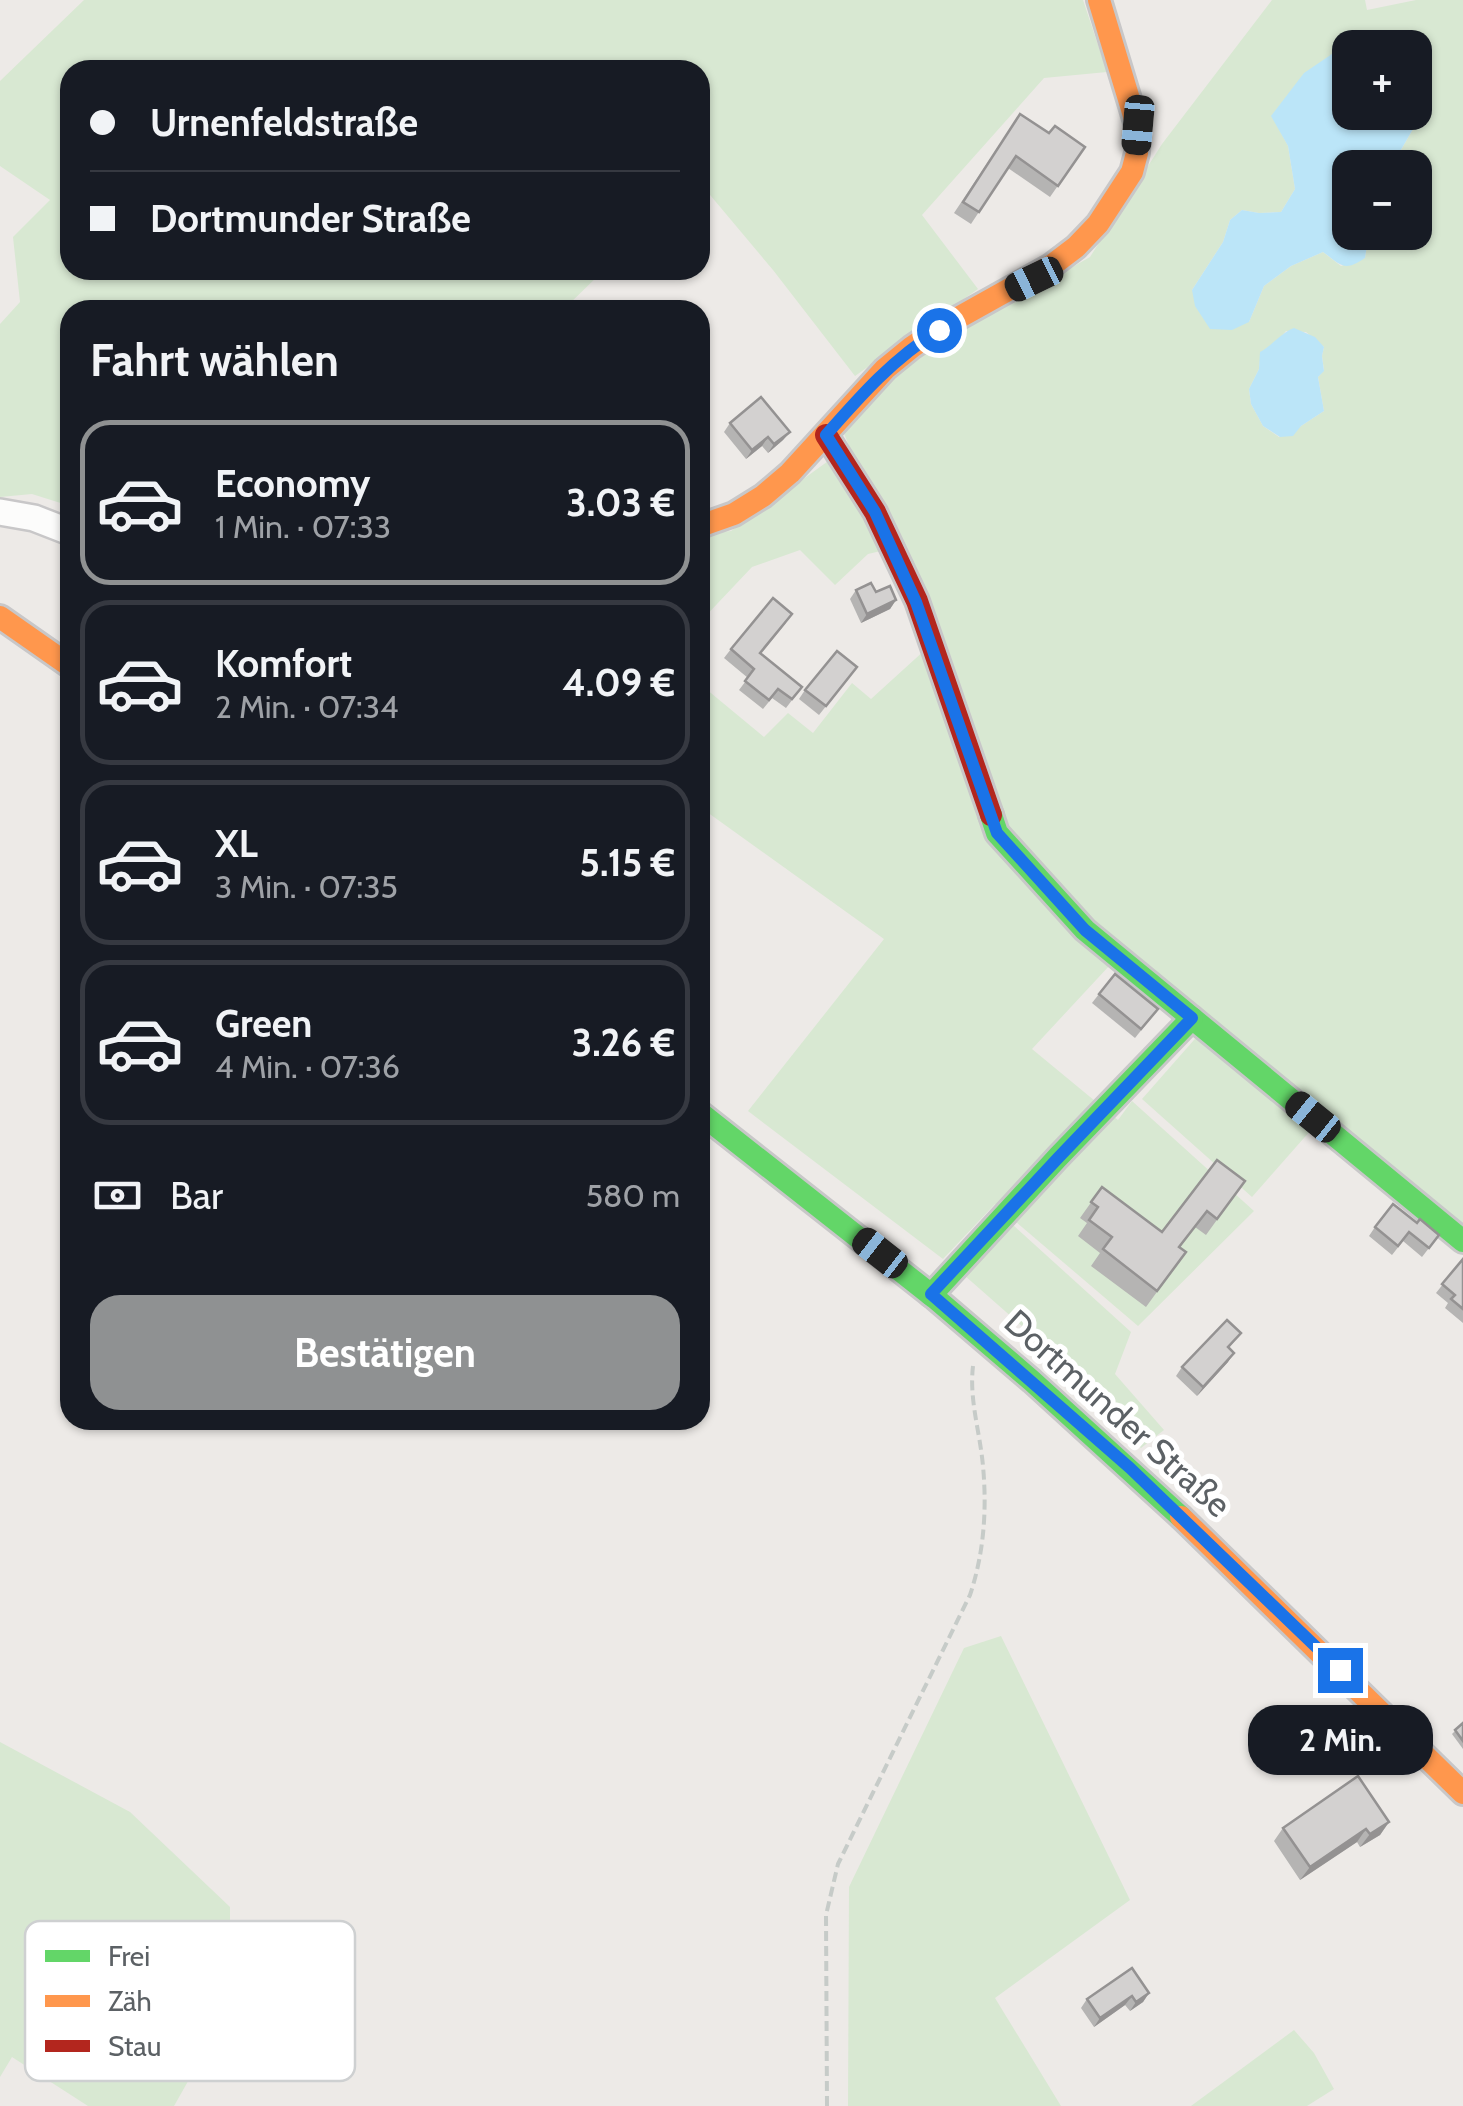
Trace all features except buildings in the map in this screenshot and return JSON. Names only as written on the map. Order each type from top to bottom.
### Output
[{"type":"street","points":[[710,523],[736,514],[780,484],[880,374],[912,347],[1053,266],[1092,232],[1111,207],[1134,168],[1138,125],[1099,0]]},
{"type":"street","points":[[826,435],[875,512],[916,602],[997,833],[1085,930],[1463,1241]]},
{"type":"street","points":[[0,512],[34,518],[60,528]]},
{"type":"street","points":[[0,617],[60,659]]},
{"type":"street","points":[[931,1294],[1192,1018]]},
{"type":"street","name":"Dortmunder Straße","points":[[710,1121],[931,1294],[1130,1468],[1463,1793]]},
{"type":"path","points":[[827,2106],[826,1915],[838,1864],[970,1596],[980,1566],[984,1496],[972,1406],[972,1367],[990,1344]]},
{"type":"green space","points":[[84,0],[1083,0],[1107,72],[1044,78],[922,215],[978,289],[855,376],[710,195],[710,60],[60,60],[60,280],[594,280],[573,300],[60,300],[60,503],[32,494],[0,497],[0,324],[20,302],[13,237],[50,200],[0,166],[0,81]]},
{"type":"green space","points":[[1272,0],[1365,0],[1367,10],[1416,0],[1463,0],[1463,1227],[1092,923],[1003,828],[843,431],[905,362],[1090,257],[1162,144]],"holes":[[[1286,331],[1306,332],[1324,347],[1324,370],[1318,377],[1324,411],[1279,437],[1263,426],[1251,404],[1249,389],[1259,369],[1261,352]]]},
{"type":"green space","points":[[831,459],[885,550],[868,554],[835,585],[800,550],[752,567],[710,611],[710,533],[731,531]]},
{"type":"green space","points":[[926,649],[980,811],[1110,965],[1032,1049],[1118,1120],[1132,1101],[1254,1211],[1138,1326],[995,1204],[943,1259],[748,1111],[884,939],[710,814],[710,692],[764,737],[788,713],[813,733],[852,683],[871,699]]},
{"type":"green space","points":[[1201,1032],[1311,1130],[1252,1197],[1142,1099]]},
{"type":"green space","points":[[1013,1225],[1131,1332],[1115,1374],[1164,1430],[1141,1448],[1049,1363],[1023,1327],[964,1275]]},
{"type":"green space","points":[[1001,1636],[1130,1900],[995,1998],[1061,2106],[848,2106],[849,1887],[964,1648]]},
{"type":"green space","points":[[0,1742],[130,1812],[230,1907],[230,1921],[25,1921],[25,2065],[12,2057],[0,2077]]},
{"type":"green space","points":[[1294,2030],[1314,2053],[1334,2089],[1307,2106],[1191,2106]]},
{"type":"green space","points":[[49,2081],[188,2081],[174,2106],[88,2106]]},
{"type":"water","points":[[1332,54],[1332,130],[1412,130],[1401,150],[1332,150],[1332,250],[1366,250],[1365,258],[1343,266],[1323,252],[1291,266],[1264,286],[1249,322],[1232,330],[1210,329],[1195,306],[1192,290],[1223,242],[1230,220],[1242,210],[1281,212],[1295,189],[1288,146],[1271,116],[1304,73]]},
{"type":"water","points":[[1294,328],[1315,337],[1324,347],[1324,371],[1318,377],[1324,411],[1293,436],[1280,437],[1263,426],[1251,404],[1249,389],[1259,369],[1260,352]]},
{"type":"traffic: fast","points":[[991,815],[997,833],[1085,930],[1463,1241]]},
{"type":"traffic: fast","points":[[931,1295],[1192,1018]]},
{"type":"traffic: fast","points":[[710,1121],[935,1298],[1181,1517]]},
{"type":"traffic: slow","points":[[710,522],[734,514],[790,473],[885,369],[912,347],[1051,266],[1098,224],[1132,172],[1138,129],[1099,0]]},
{"type":"traffic: slow","points":[[0,617],[60,659]]},
{"type":"traffic: slow","points":[[1181,1517],[1463,1793]]},
{"type":"traffic: jam","points":[[826,435],[875,512],[917,601],[991,815]]},
{"type":"route","points":[[939,330],[880,374],[826,435],[875,512],[916,602],[997,833],[1085,930],[1192,1018],[931,1294],[1130,1468],[1340,1670]]}]
